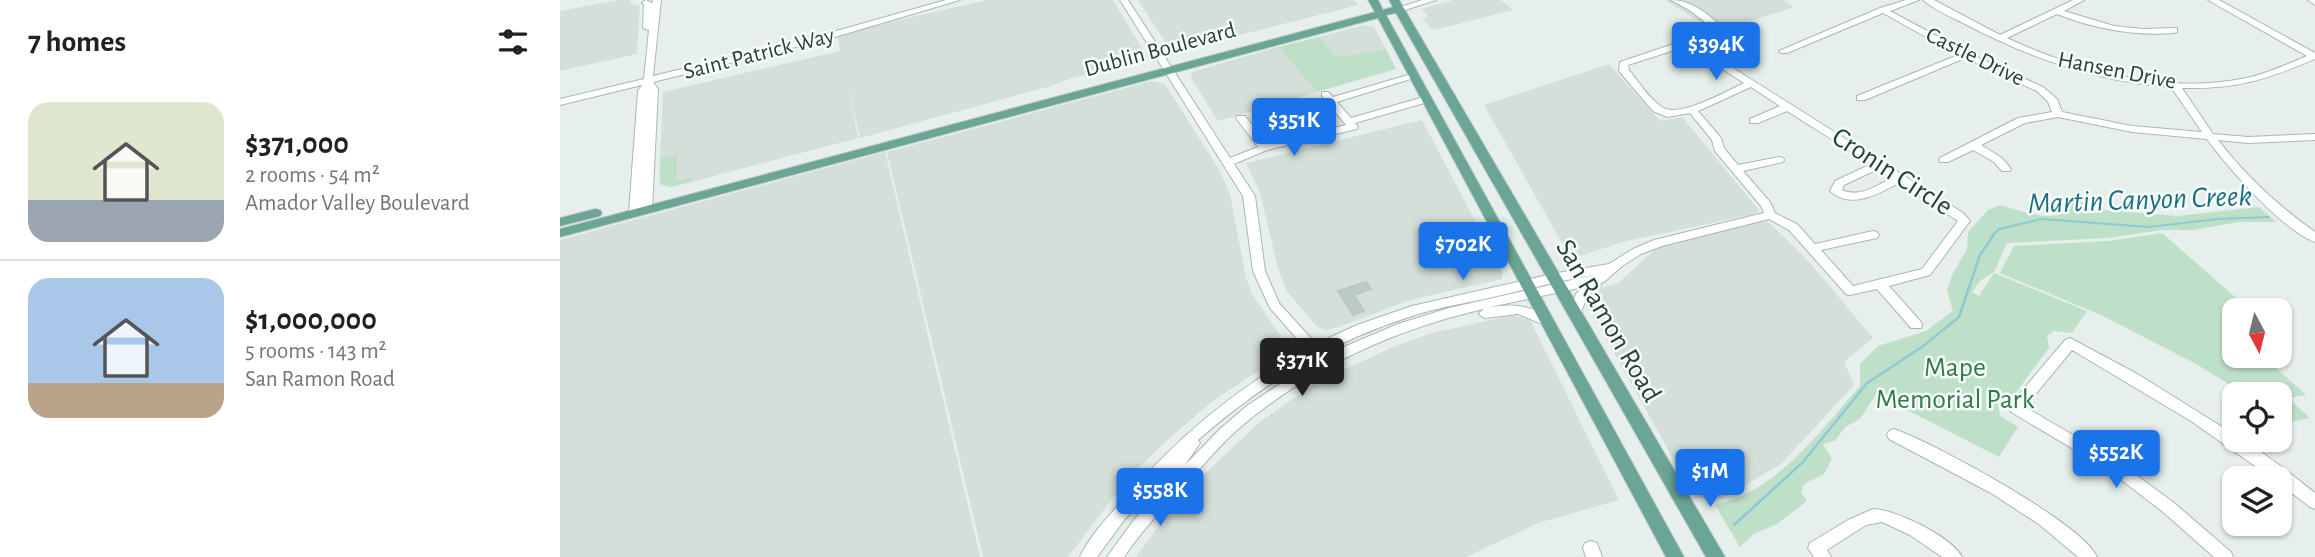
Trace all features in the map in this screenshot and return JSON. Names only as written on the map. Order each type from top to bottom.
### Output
[{"type":"main road","name":"Dublin Boulevard","points":[[560,233],[641,206],[1396,2]]},
{"type":"main road","name":"San Ramon Road","points":[[1396,2],[1716,557]]},
{"type":"main road","name":"San Ramon Road","points":[[1377,6],[1675,557]]},
{"type":"main road","name":"Dublin Boulevard","points":[[560,222],[641,206],[875,148],[921,126],[1168,64]]},
{"type":"street","name":"Saint Patrick Way","points":[[560,102],[648,82],[956,0]]},
{"type":"street","points":[[1124,0],[1168,64],[1249,196],[1259,271],[1274,305],[1315,351]]},
{"type":"street","name":"Dublin Boulevard","points":[[1396,2],[1432,0]]},
{"type":"street","points":[[1675,0],[1694,9],[1721,31],[1623,64],[1624,71],[1657,109],[1667,114],[1692,110],[1752,83]]},
{"type":"street","points":[[1784,51],[1883,10],[1915,0]]},
{"type":"street","name":"Hansen Drive","points":[[1927,0],[2043,57],[2085,69],[2174,84],[2229,84],[2267,75],[2314,56]]},
{"type":"street","points":[[2000,38],[2080,0]]},
{"type":"street","points":[[2212,0],[2314,56]]},
{"type":"street","points":[[641,206],[643,91],[648,82],[651,43],[646,40],[648,1]]},
{"type":"street","name":"Castle Drive","points":[[1883,10],[1965,55],[2040,89],[2053,101],[2058,114]]},
{"type":"street","points":[[2057,11],[2089,24],[2117,30],[2152,33],[2174,30]]},
{"type":"street","name":"Cronin Circle","points":[[1688,43],[1875,160],[1878,165],[1964,221],[1926,272],[1850,291],[1793,227],[1770,215],[1766,205],[1692,110]]},
{"type":"street","points":[[1861,98],[1965,55]]},
{"type":"street","points":[[1228,162],[1264,148],[1353,127],[1328,97],[1415,76]]},
{"type":"street","points":[[2174,84],[2208,136],[2263,199],[2315,238]]},
{"type":"street","points":[[1349,122],[1427,99]]},
{"type":"street","points":[[1281,106],[1306,138]]},
{"type":"street","points":[[1754,121],[1789,106]]},
{"type":"street","points":[[1944,160],[2022,120],[2058,114],[2132,129],[2248,140],[2312,140]]},
{"type":"street","points":[[1241,118],[1264,148]]},
{"type":"street","points":[[1974,146],[1998,160],[2006,169]]},
{"type":"street","points":[[1736,169],[1779,160]]},
{"type":"street","points":[[1878,165],[1839,183],[1836,191],[1846,197],[1860,198],[1899,178]]},
{"type":"street","points":[[1575,315],[1581,294],[1595,286],[1610,268],[1632,253],[1654,243],[1770,215]]},
{"type":"street","points":[[1813,248],[1873,235]]},
{"type":"street","points":[[1557,284],[1610,268]]},
{"type":"street","points":[[1088,557],[1122,508],[1146,480],[1205,425],[1233,401],[1315,351],[1362,329],[1413,311],[1557,284],[1600,279]]},
{"type":"street","points":[[1880,284],[1916,325]]},
{"type":"street","points":[[1115,557],[1128,538],[1232,426],[1280,391],[1363,346],[1431,318],[1530,289]]},
{"type":"street","points":[[1431,318],[1444,323],[1518,308],[1547,321]]},
{"type":"street","points":[[2225,557],[2168,506],[2112,465],[2016,408],[2070,344],[2142,382],[2239,444],[2315,502]]},
{"type":"street","points":[[1180,480],[1177,463],[1205,425]]},
{"type":"street","points":[[1894,435],[1940,456],[2005,494],[2089,557]]},
{"type":"street","points":[[1823,557],[1816,548],[1872,516],[1889,517],[1931,540],[1954,557]]},
{"type":"shaded area","points":[[630,0],[631,4],[640,6],[637,54],[560,71],[560,11]]},
{"type":"shaded area","points":[[987,0],[1113,0],[1147,57],[1141,62],[1072,78],[860,138],[848,86],[858,138],[676,186],[659,183],[663,92],[840,51],[837,34]]},
{"type":"shaded area","points":[[1138,0],[1355,0],[1358,5],[1177,51],[1170,49]]},
{"type":"shaded area","points":[[1453,0],[1501,0],[1513,10],[1434,30],[1422,19],[1428,16],[1421,9]]},
{"type":"shaded area","points":[[1665,0],[1783,0],[1794,7],[1716,32]]},
{"type":"shaded area","points":[[1364,25],[1374,27],[1386,49],[1337,57],[1319,37]]},
{"type":"shaded area","points":[[1278,47],[1317,92],[1218,121],[1191,78],[1192,72]]},
{"type":"shaded area","points":[[1609,64],[1660,121],[1682,117],[1759,210],[1755,214],[1622,242],[1571,259],[1484,105]]},
{"type":"shaded area","points":[[1152,81],[1165,84],[1218,168],[1230,194],[1246,278],[1252,294],[1287,346],[1282,355],[1210,403],[1162,445],[1127,479],[1068,557],[983,557],[887,152]]},
{"type":"shaded area","points":[[1422,120],[1502,272],[1502,279],[1410,300],[1336,328],[1325,330],[1317,327],[1286,290],[1260,193],[1246,163]]},
{"type":"shaded area","points":[[885,152],[980,557],[560,557],[560,240]]},
{"type":"shaded area","points":[[1767,221],[1804,256],[1873,338],[1844,362],[1854,385],[1781,464],[1723,498],[1695,498],[1584,299],[1590,291],[1618,283],[1661,244]]},
{"type":"shaded area","points":[[1512,315],[1530,320],[1619,500],[1538,523],[1466,557],[1136,557],[1182,495],[1261,421],[1318,382],[1393,347],[1429,334]]},
{"type":"green space","points":[[1319,37],[1337,57],[1386,49],[1396,69],[1317,92],[1278,47]]},
{"type":"green space","points":[[677,154],[677,181],[693,177],[693,181],[671,187],[661,185],[660,158]]},
{"type":"green space","name":"Mape Memorial Park","points":[[2061,196],[2084,196],[2093,209],[2177,216],[2259,207],[2276,222],[2238,222],[2194,230],[2162,230],[2109,238],[2007,243],[1994,272],[1980,281],[1972,292],[1979,296],[1994,273],[2087,311],[2072,333],[2054,331],[2047,336],[2049,348],[2014,395],[2004,396],[1998,402],[2000,416],[2018,427],[1999,457],[1876,394],[1860,419],[1845,427],[1835,441],[1823,444],[1832,459],[1824,474],[1804,484],[1801,492],[1807,501],[1777,524],[1754,534],[1740,547],[1715,505],[1759,487],[1796,457],[1860,386],[1860,364],[1878,346],[1926,331],[1953,311],[1947,290],[1952,275],[1967,249],[1968,232],[1988,210],[2000,205],[2032,214],[2057,215],[2064,213]]},
{"type":"green space","points":[[2162,233],[2236,298],[2222,298],[2222,368],[2276,368],[2292,382],[2225,382],[2103,316],[2000,273],[2014,246],[2108,241]]},
{"type":"green space","points":[[2292,382],[2306,395],[2292,397]]},
{"type":"green space","points":[[2292,402],[2310,418],[2292,422]]},
{"type":"building","points":[[1366,282],[1371,289],[1354,295],[1364,311],[1353,315],[1338,291]]},
{"type":"waterway","name":"Martin Canyon Creek","points":[[1991,237],[1999,229],[2042,219],[2149,227],[2217,219],[2269,217]]},
{"type":"waterway","name":"Martin Canyon Creek","points":[[1734,525],[1803,462],[1867,383],[1922,347],[1959,317],[1980,255],[1993,236]]}]
